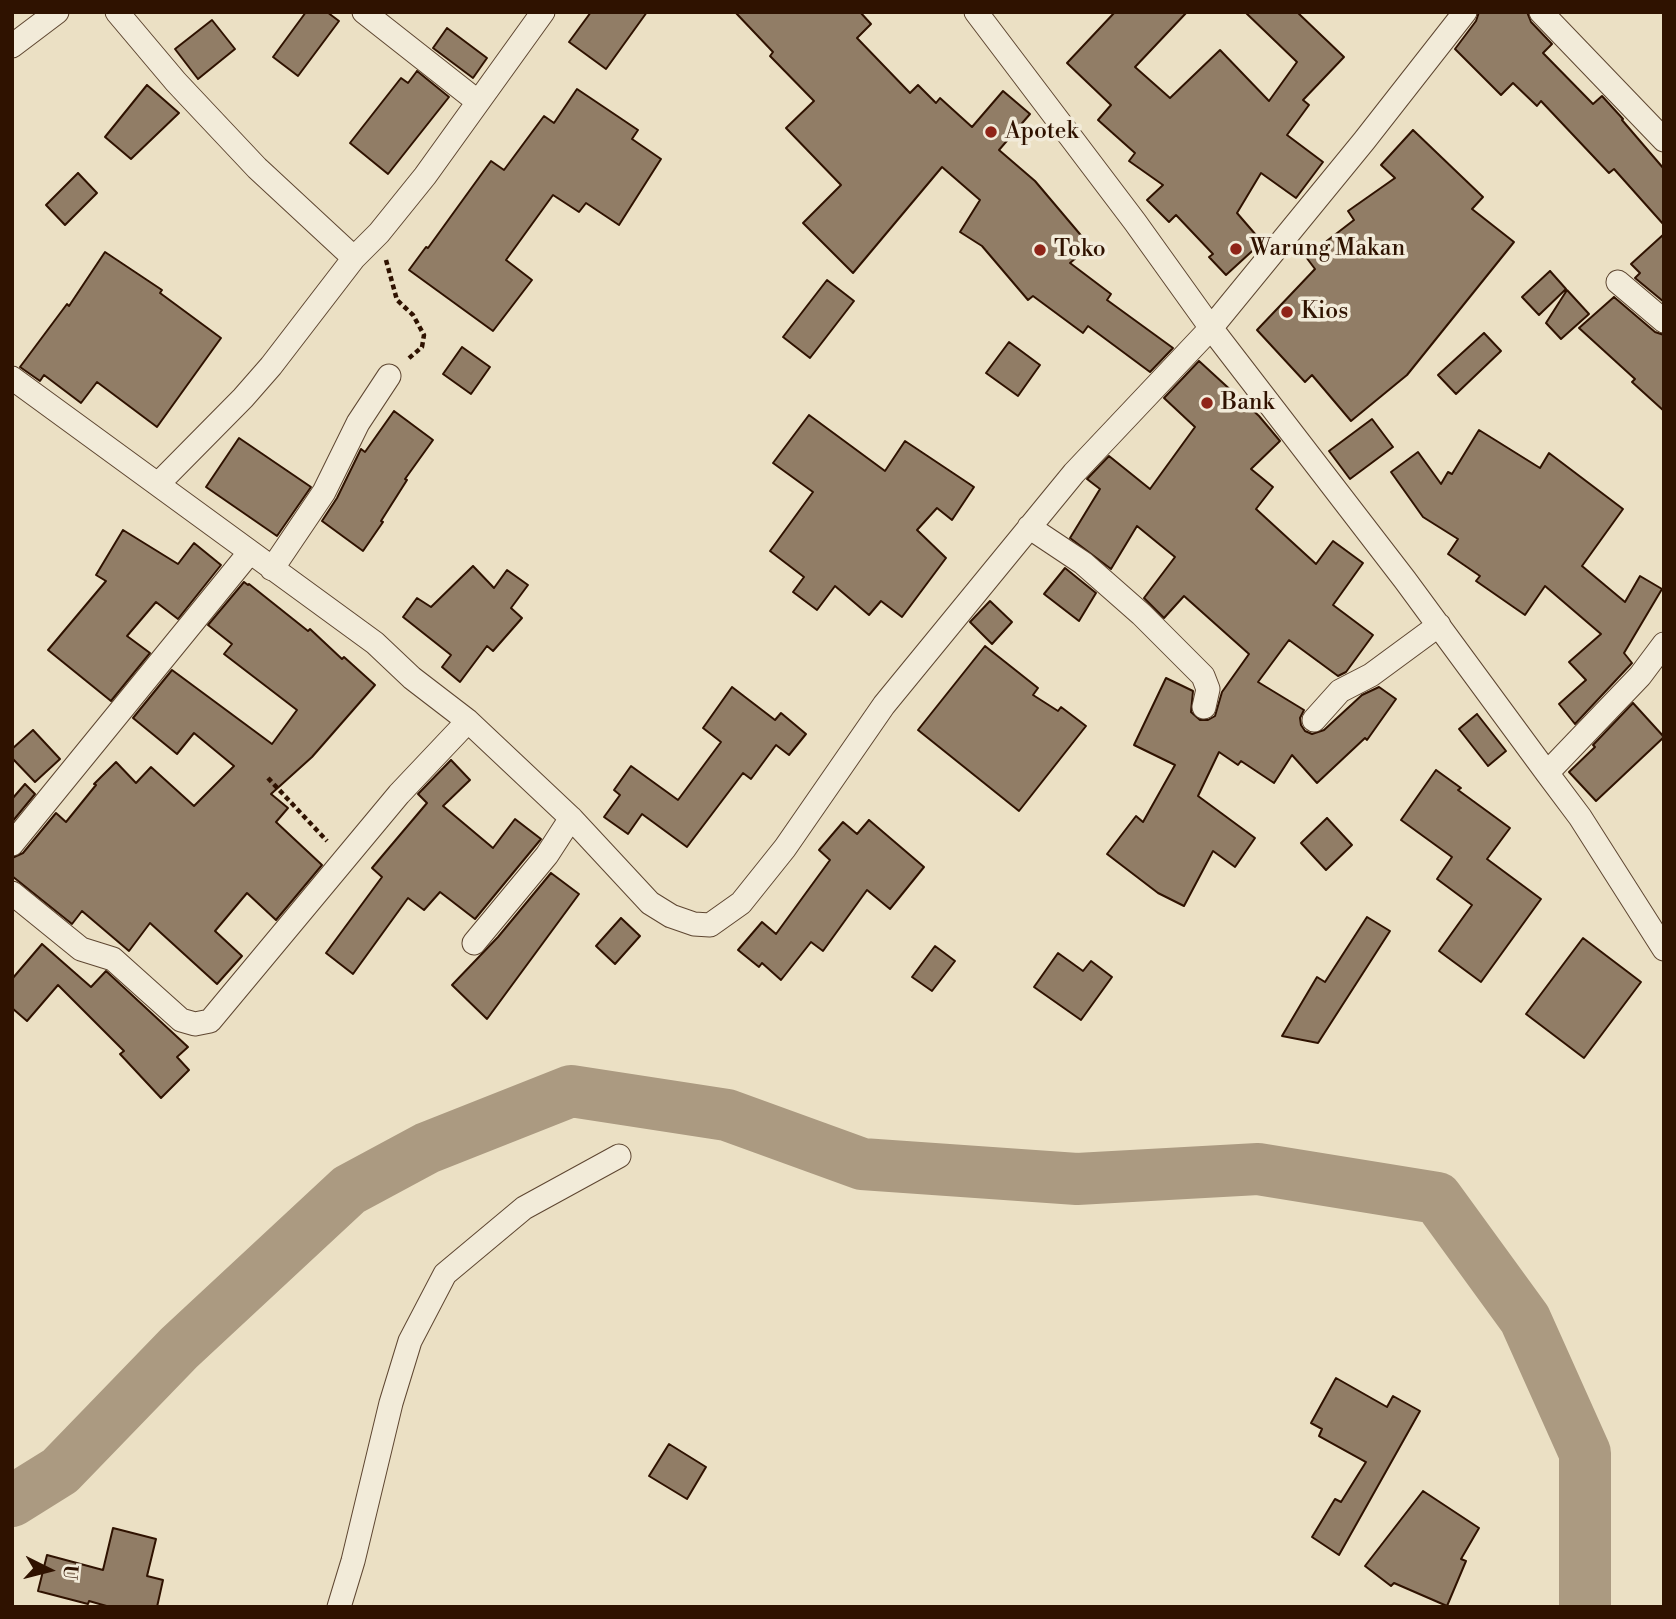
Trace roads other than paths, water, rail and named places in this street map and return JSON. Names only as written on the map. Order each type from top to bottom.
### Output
[{"type":"street","points":[[12,46],[57,12]]},
{"type":"street","points":[[117,12],[176,82],[257,168],[354,258]]},
{"type":"street","points":[[364,12],[477,101]]},
{"type":"street","points":[[159,483],[271,366],[354,258],[379,233],[425,176],[543,12]]},
{"type":"street","points":[[976,12],[1135,222],[1211,328],[1439,625],[1580,817],[1664,949]]},
{"type":"street","points":[[12,378],[375,643],[412,678],[468,721],[571,818],[650,903],[671,916],[694,924],[710,925],[741,903],[785,848],[884,705],[1074,473],[1211,328],[1465,12]]},
{"type":"street","points":[[1541,12],[1664,140]]},
{"type":"street","points":[[1618,282],[1664,321]]},
{"type":"street","points":[[272,569],[324,492],[358,423],[389,376]]},
{"type":"street","points":[[1030,527],[1083,563],[1141,614],[1203,676],[1208,689],[1204,707]]},
{"type":"street","points":[[12,844],[250,552]]},
{"type":"street","points":[[1314,720],[1340,691],[1371,675],[1439,625]]},
{"type":"street","points":[[1547,773],[1640,676],[1664,644]]},
{"type":"street","points":[[12,893],[81,949],[113,959],[181,1020],[195,1024],[209,1021],[399,794],[468,721]]},
{"type":"street","points":[[474,943],[547,855],[571,818]]},
{"type":"street","points":[[339,1607],[353,1561],[391,1404],[410,1341],[444,1274],[524,1208],[619,1156]]},
{"type":"waterway","points":[[12,1501],[60,1471],[179,1348],[349,1190],[427,1148],[571,1091],[727,1115],[862,1164],[1077,1179],[1258,1169],[1437,1198],[1525,1319],[1585,1453],[1585,1607]]},
{"type":"place","name":"Apotek","points":[[991,132]]},
{"type":"place","name":"Warung Makan","points":[[1236,249]]},
{"type":"place","name":"Toko","points":[[1040,250]]},
{"type":"place","name":"Kios","points":[[1287,312]]},
{"type":"place","name":"Bank","points":[[1207,403]]}]
